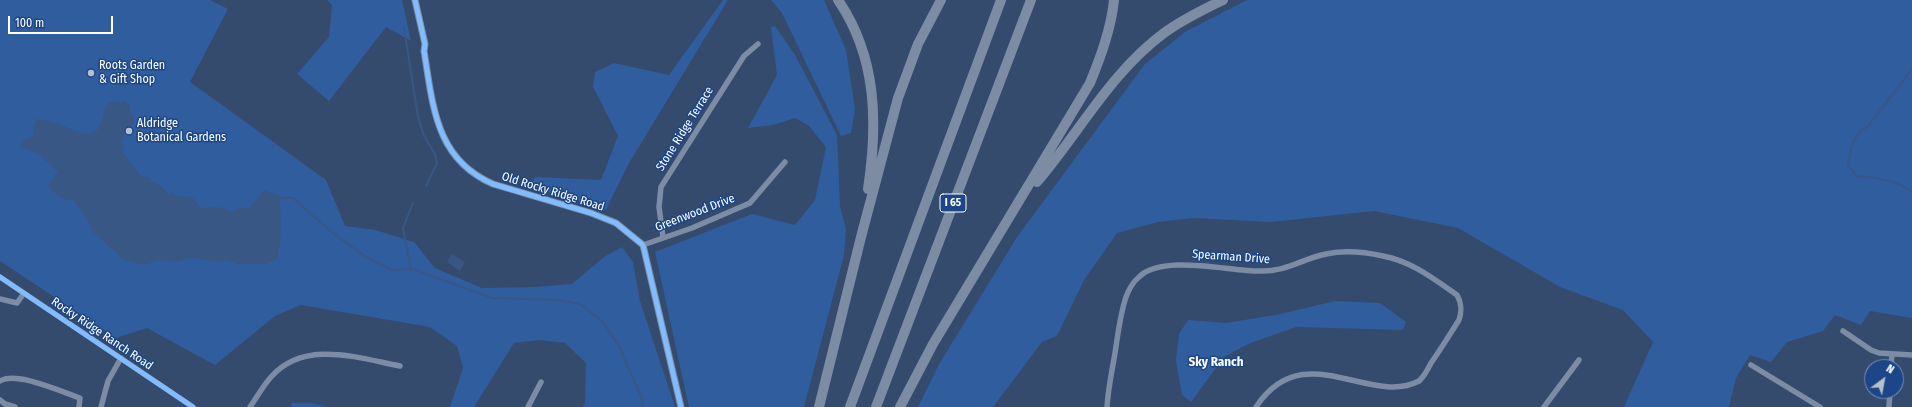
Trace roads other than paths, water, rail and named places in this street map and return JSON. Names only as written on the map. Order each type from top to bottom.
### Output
[{"type":"highway","points":[[838,0],[859,42],[872,96],[874,136],[873,159],[860,237]]},
{"type":"highway","points":[[819,407],[860,237],[898,98],[918,44],[941,0]]},
{"type":"highway","name":"I 65","points":[[850,407],[1001,0]]},
{"type":"highway","name":"I 65","points":[[876,407],[1031,0]]},
{"type":"highway","points":[[900,407],[933,344],[1020,202],[1090,83],[1108,33],[1114,0]]},
{"type":"highway","points":[[1020,202],[1052,164],[1117,78],[1138,56],[1169,30],[1192,15],[1222,0]]},
{"type":"street","name":"Old Rocky Ridge Road","points":[[415,0],[425,44],[424,51],[433,108],[443,138],[452,153],[460,162],[480,178],[493,184],[591,213],[616,223],[643,245]]},
{"type":"street","name":"Stone Ridge Terrace","points":[[663,237],[659,207],[661,187],[744,56],[758,44]]},
{"type":"street","name":"Greenwood Drive","points":[[643,245],[692,228],[750,203],[785,162]]},
{"type":"street","points":[[643,245],[681,407]]},
{"type":"street","name":"Spearman Drive","points":[[1107,407],[1126,296],[1133,283],[1147,270],[1175,264],[1273,271],[1292,267],[1322,255],[1338,253],[1368,253],[1404,262],[1457,295],[1460,301],[1462,310],[1459,320],[1420,380],[1402,392],[1391,393]]},
{"type":"street","name":"Rocky Ridge Ranch Road","points":[[0,277],[193,407]]},
{"type":"street","points":[[0,299],[17,303],[24,293]]},
{"type":"street","points":[[1843,331],[1871,350],[1879,353],[1912,355]]},
{"type":"street","points":[[250,407],[270,377],[282,366],[297,358],[327,353],[400,366]]},
{"type":"street","points":[[1892,354],[1892,359]]},
{"type":"street","points":[[101,407],[108,381],[121,358]]},
{"type":"street","points":[[1544,407],[1579,360]]},
{"type":"street","points":[[1751,365],[1820,407]]},
{"type":"street","points":[[1256,407],[1270,389],[1279,383],[1295,377],[1321,380],[1384,393]]},
{"type":"street","points":[[0,381],[6,378],[26,380],[58,390],[80,398],[79,407]]},
{"type":"street","points":[[528,407],[541,382]]},
{"type":"street","points":[[0,400],[5,404],[15,407]]},
{"type":"waterway","points":[[404,28],[418,117],[424,136],[435,154],[437,163],[426,186]]},
{"type":"waterway","points":[[1912,69],[1868,126],[1858,134],[1851,148],[1848,166],[1857,176],[1893,182],[1912,192]]},
{"type":"waterway","points":[[279,198],[293,198],[329,230],[366,257],[392,270],[412,269],[492,298],[559,300],[580,304],[603,322],[619,346],[642,399],[643,407]]},
{"type":"waterway","points":[[411,269],[403,228],[413,203]]},
{"type":"place","name":"Roots Garden & Gift Shop","points":[[91,73]]},
{"type":"place","name":"Aldridge Botanical Gardens","points":[[129,131]]},
{"type":"district","name":"Sky Ranch","points":[[1216,362]]}]
